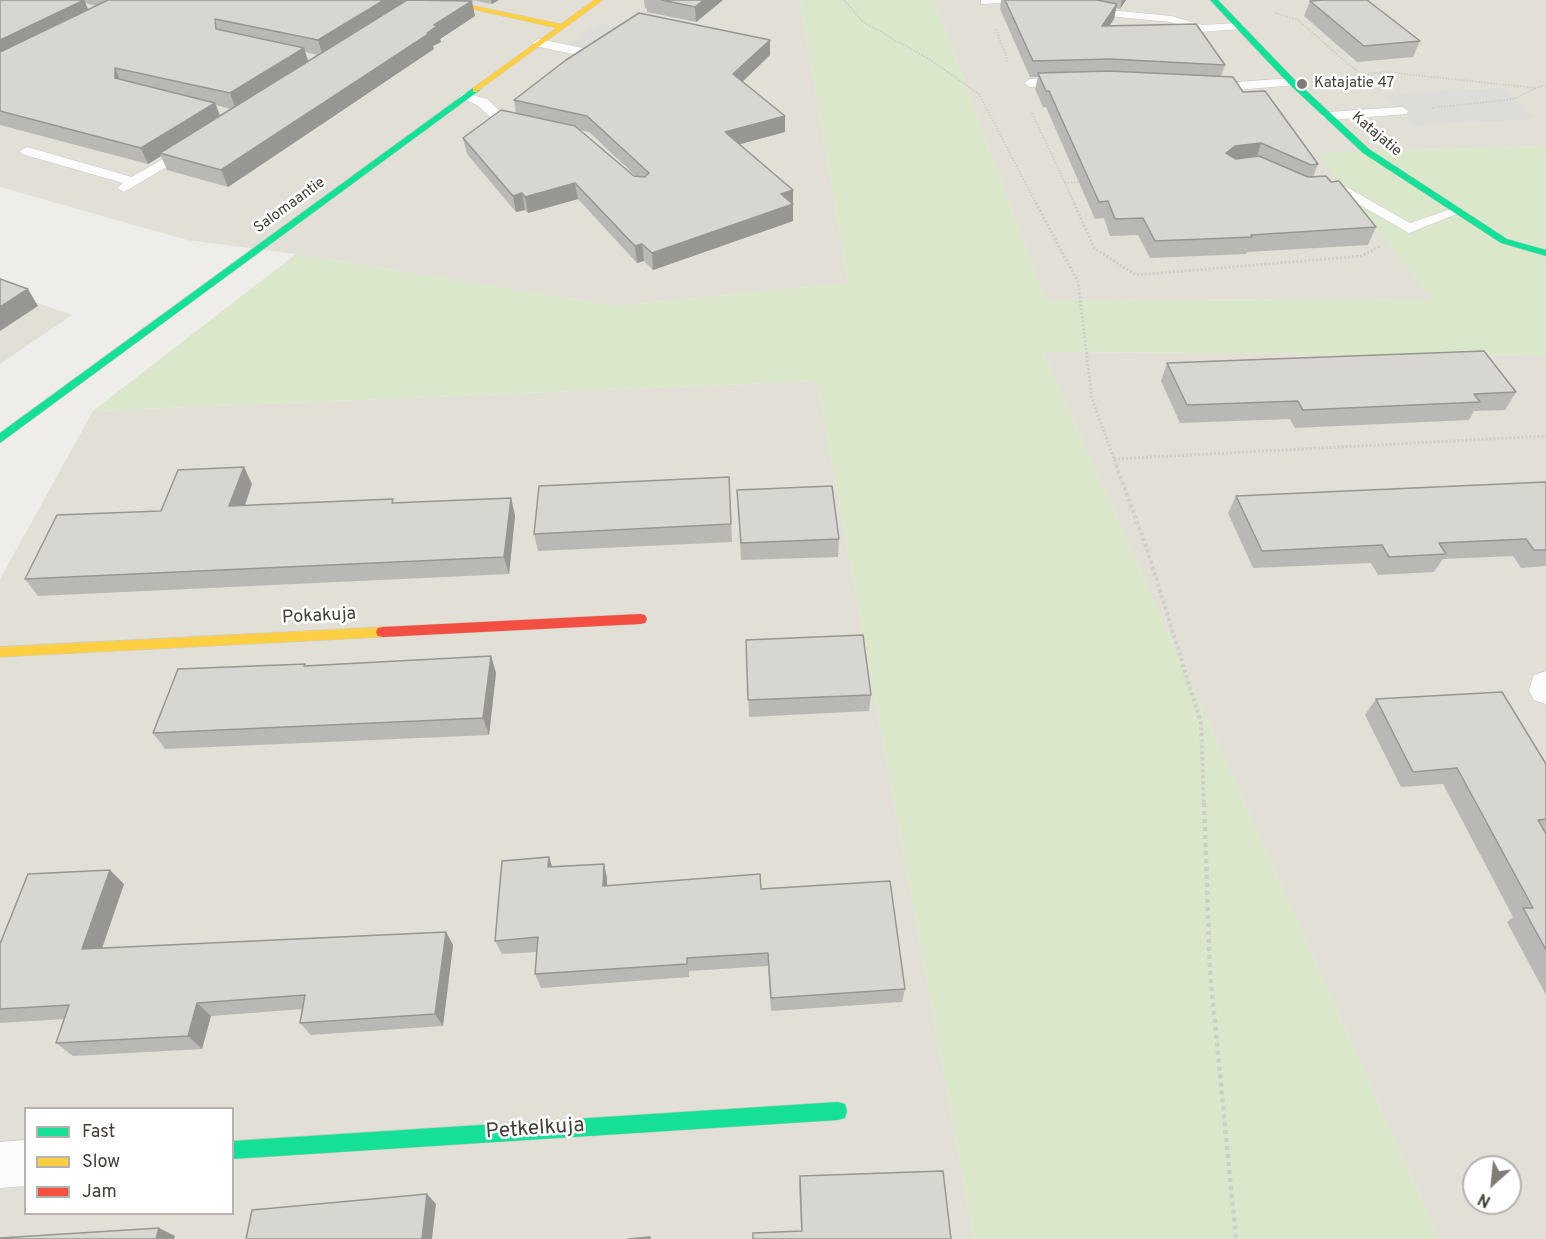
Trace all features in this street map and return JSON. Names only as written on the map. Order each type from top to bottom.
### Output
[{"type":"street","points":[[436,0],[563,27]]},
{"type":"street","name":"Salomaantie","points":[[0,439],[599,0]]},
{"type":"street","name":"Katajatie","points":[[1214,0],[1292,82],[1366,151],[1504,240],[1546,253]]},
{"type":"street","name":"Pokakuja","points":[[0,652],[640,619]]},
{"type":"street","name":"Petkelkuja","points":[[234,1150],[838,1111]]},
{"type":"street","points":[[0,1165],[24,1163]]},
{"type":"lane","points":[[985,2],[1003,0]]},
{"type":"lane","points":[[1029,0],[1053,2],[1098,12],[1171,19],[1201,29],[1239,26]]},
{"type":"lane","points":[[539,43],[592,54]]},
{"type":"lane","points":[[1030,83],[1073,82]]},
{"type":"lane","points":[[1200,87],[1292,82]]},
{"type":"lane","points":[[465,97],[482,102],[500,118],[531,125]]},
{"type":"lane","points":[[1328,116],[1402,111]]},
{"type":"lane","points":[[27,151],[129,185],[201,140]]},
{"type":"lane","points":[[1302,188],[1334,184],[1408,229],[1457,211]]},
{"type":"path","points":[[844,0],[863,22],[929,59],[979,94],[1078,282],[1092,399],[1148,552],[1201,723],[1210,971],[1236,1239]]},
{"type":"path","points":[[1265,10],[1298,20],[1361,75]]},
{"type":"path","points":[[1292,82],[1386,72],[1536,88]]},
{"type":"path","points":[[1402,111],[1514,99],[1536,88],[1546,86]]},
{"type":"path","points":[[1089,182],[1065,183],[1094,248],[1136,275],[1362,256],[1408,229]]},
{"type":"path","points":[[1114,459],[1546,436]]},
{"type":"shaded area","points":[[0,0],[800,0],[848,283],[616,306],[296,254],[187,240],[0,187]]},
{"type":"shaded area","points":[[934,0],[1546,0],[1546,146],[1318,153],[1432,299],[1045,300]]},
{"type":"shaded area","points":[[598,23],[632,30],[600,56],[564,48]]},
{"type":"shaded area","points":[[1501,88],[1536,119],[1416,125],[1386,94]]},
{"type":"shaded area","points":[[0,290],[72,315],[0,364]]},
{"type":"shaded area","points":[[1043,352],[1546,355],[1546,1239],[1439,1239]]},
{"type":"shaded area","points":[[817,381],[974,1239],[0,1239],[0,579],[93,411]]},
{"type":"green space","points":[[800,0],[934,0],[1045,300],[1432,299],[1317,153],[1546,146],[1546,355],[1043,352],[1439,1239],[974,1239],[817,381],[93,411],[296,254],[616,306],[848,283]]},
{"type":"building","points":[[0,0],[84,0],[0,40]]},
{"type":"building","points":[[108,0],[384,0],[318,40],[215,19],[216,29],[304,48],[230,93],[115,68],[115,78],[215,103],[141,148],[0,111],[0,52]]},
{"type":"building","points":[[407,0],[472,1],[434,25],[437,26],[427,33],[430,33],[221,170],[160,153]]},
{"type":"building","points":[[662,0],[704,0],[695,7]]},
{"type":"building","points":[[1005,0],[1097,0],[1117,4],[1102,26],[1196,24],[1225,65],[1110,59],[1033,61]]},
{"type":"building","points":[[1367,0],[1420,41],[1364,46],[1310,1]]},
{"type":"building","points":[[639,13],[770,40],[733,74],[785,116],[725,132],[793,190],[781,194],[793,204],[652,253],[642,244],[635,246],[575,183],[525,197],[522,193],[513,196],[463,138],[501,110],[575,126],[634,176],[645,177],[649,173],[587,116],[514,100],[566,60]]},
{"type":"building","points":[[1110,71],[1233,77],[1243,92],[1265,91],[1318,164],[1311,165],[1261,143],[1235,146],[1226,153],[1236,159],[1259,156],[1308,177],[1326,176],[1331,182],[1339,181],[1376,227],[1251,235],[1252,237],[1155,241],[1143,218],[1115,219],[1108,201],[1099,202],[1049,91],[1046,91],[1038,73]]},
{"type":"building","points":[[0,279],[28,289],[0,307]]},
{"type":"building","points":[[1484,351],[1516,392],[1474,394],[1480,402],[1303,410],[1298,401],[1187,405],[1167,363]]},
{"type":"building","points":[[244,467],[229,506],[393,499],[392,503],[511,498],[504,557],[25,579],[57,515],[161,511],[178,470]]},
{"type":"building","points":[[729,477],[731,524],[534,534],[539,486]]},
{"type":"building","points":[[1546,482],[1546,550],[1534,550],[1526,539],[1439,543],[1446,554],[1389,557],[1382,545],[1262,551],[1236,496]]},
{"type":"building","points":[[832,486],[839,539],[741,543],[737,490]]},
{"type":"building","points":[[863,635],[871,695],[748,700],[746,640]]},
{"type":"building","points":[[491,656],[483,718],[153,733],[178,669],[305,664],[304,666]]},
{"type":"building","points":[[1502,692],[1546,764],[1546,819],[1538,820],[1546,834],[1546,950],[1523,908],[1533,908],[1457,768],[1413,772],[1376,699]]},
{"type":"building","points":[[549,857],[548,867],[604,864],[603,886],[760,874],[761,889],[890,881],[905,989],[771,998],[768,953],[687,958],[687,964],[535,974],[538,937],[495,941],[502,861]]},
{"type":"building","points":[[110,870],[82,949],[446,932],[435,1014],[300,1023],[305,995],[197,1003],[188,1036],[56,1043],[69,1005],[0,1009],[0,944],[28,874]]},
{"type":"building","points":[[943,1171],[951,1239],[753,1239],[753,1233],[802,1231],[800,1176]]},
{"type":"building","points":[[427,1194],[422,1239],[246,1239],[252,1210]]},
{"type":"building","points":[[159,1228],[156,1239],[0,1239],[0,1238]]},
{"type":"traffic: fast","points":[[1214,0],[1292,82],[1366,151],[1504,241],[1546,253]]},
{"type":"traffic: fast","points":[[0,439],[476,90]]},
{"type":"traffic: fast","points":[[234,1150],[838,1111]]},
{"type":"traffic: slow","points":[[436,0],[563,27]]},
{"type":"traffic: slow","points":[[476,90],[599,0]]},
{"type":"traffic: slow","points":[[0,652],[383,632]]},
{"type":"traffic: jam","points":[[383,632],[640,619]]},
{"type":"place","name":"Katajatie 47","points":[[1302,84]]}]
